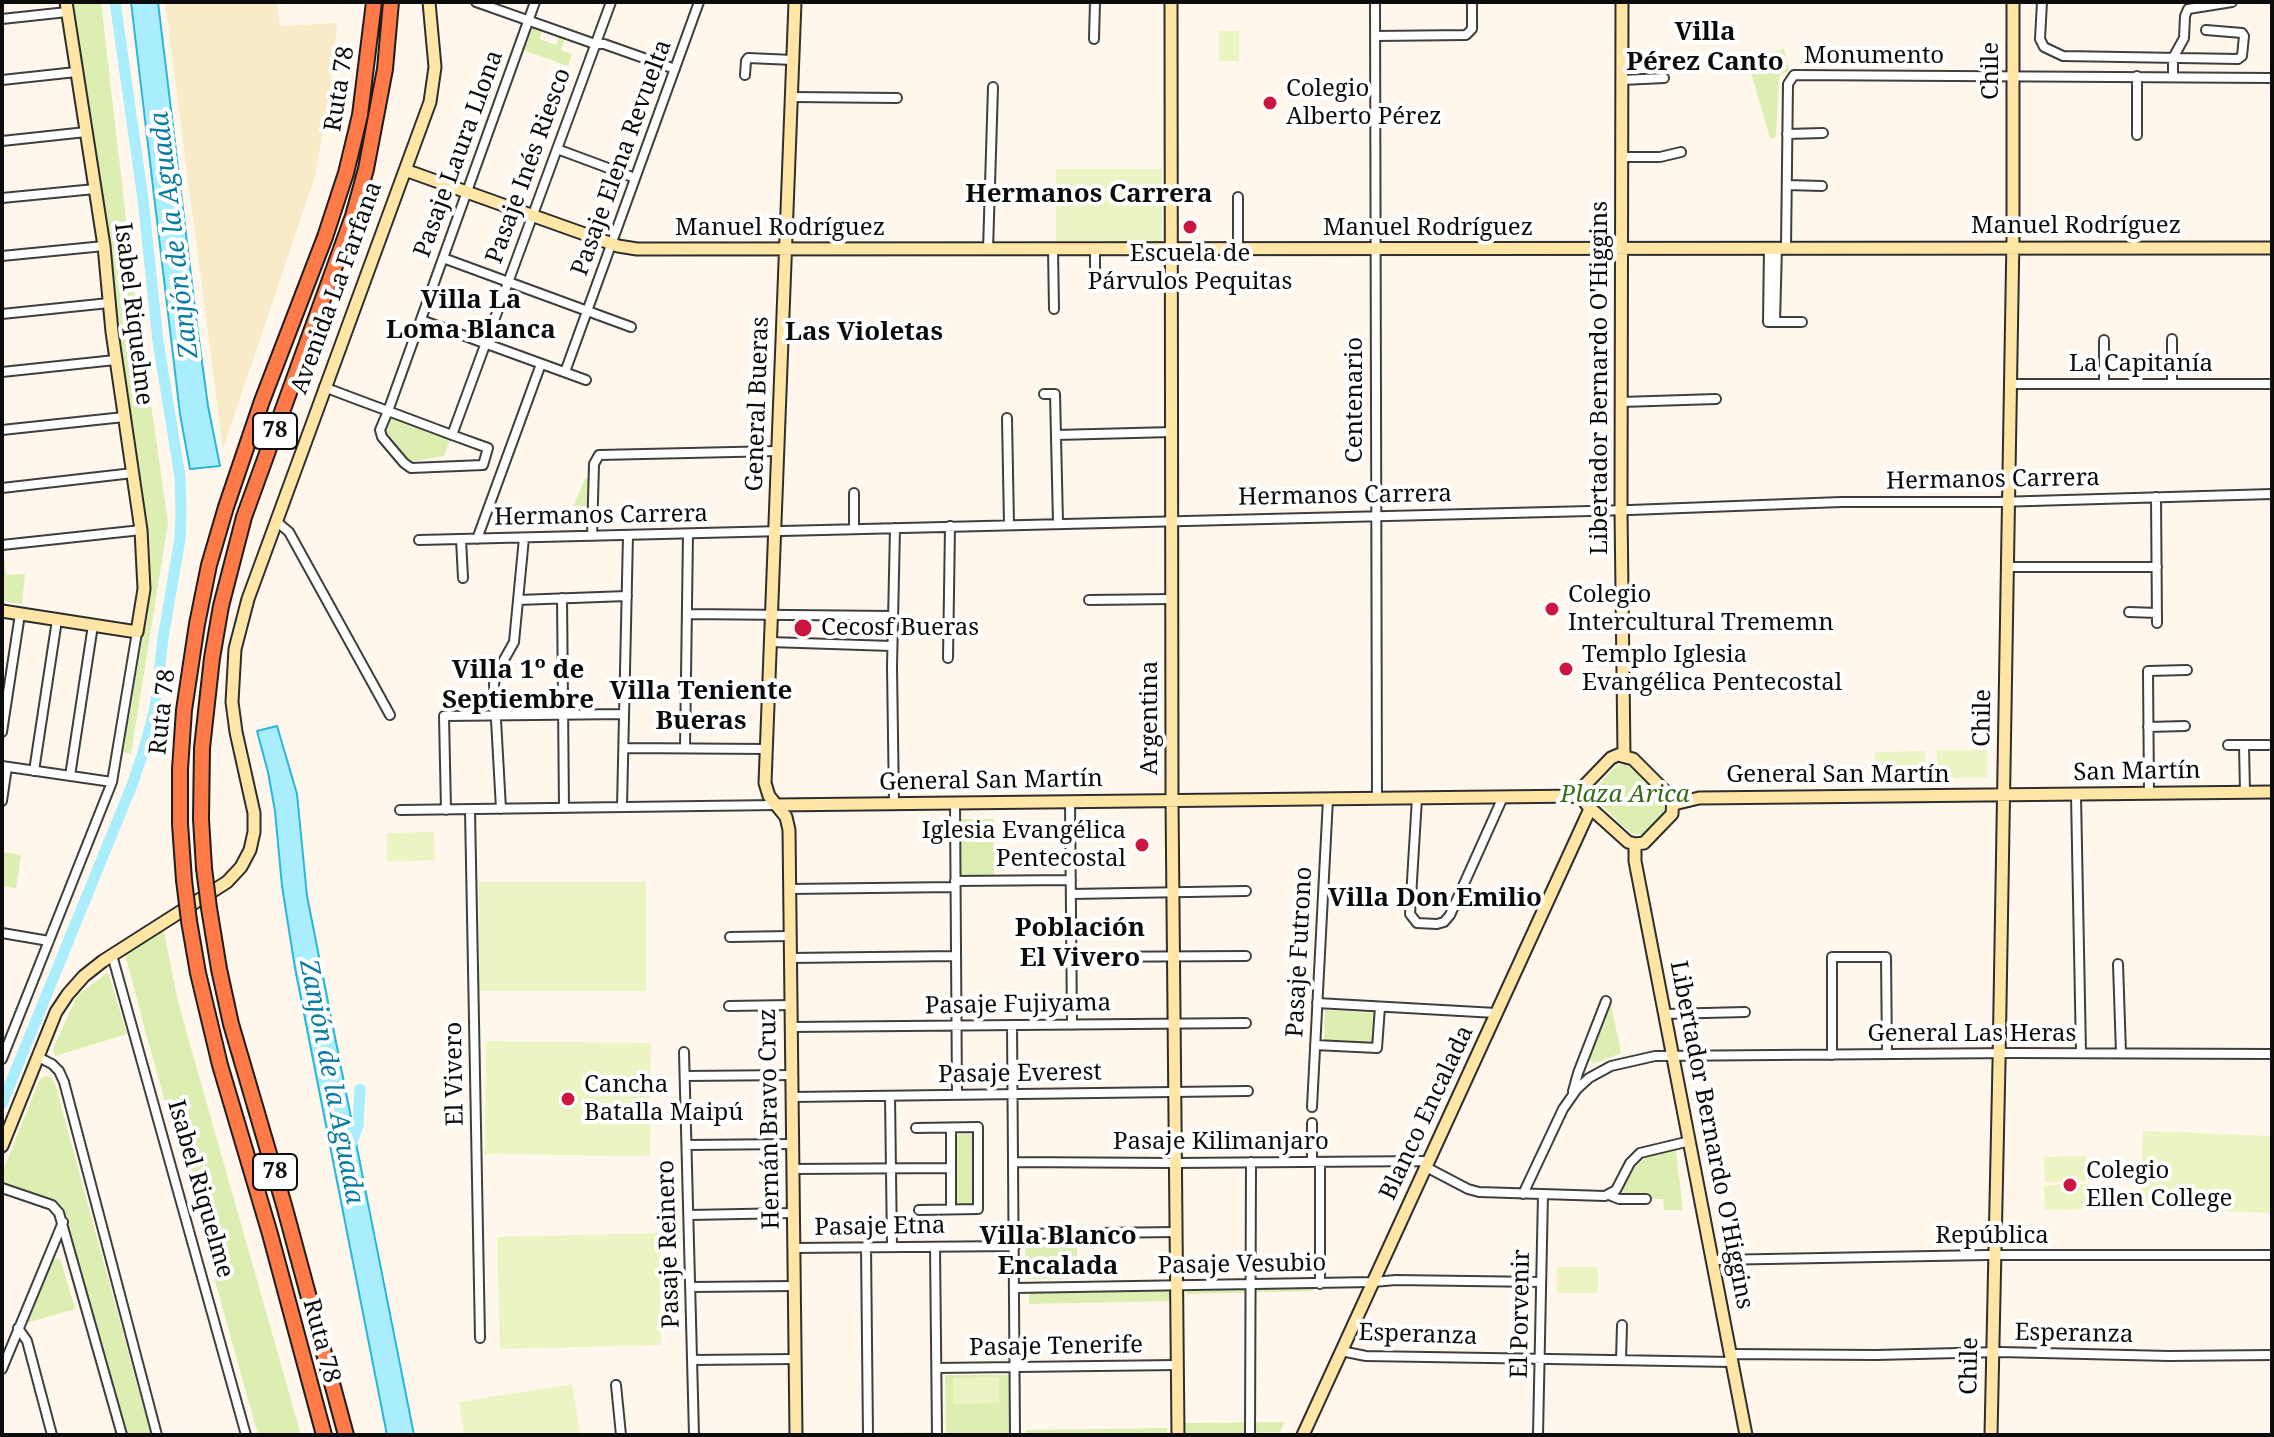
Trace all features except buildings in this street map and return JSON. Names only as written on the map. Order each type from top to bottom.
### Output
[{"type":"highway","name":"Ruta 78","points":[[324,1435],[213,1040],[198,973],[184,880],[180,769],[186,696],[212,554],[262,401],[325,237],[346,173],[360,115],[374,2]]},
{"type":"highway","name":"Ruta 78","points":[[346,1435],[231,1024],[219,969],[204,868],[202,748],[212,658],[223,596],[244,517],[363,181],[383,82],[391,2]]},
{"type":"street","name":"Avenida La Farfana","points":[[2,1146],[56,1012],[68,994],[84,976],[112,955],[227,882],[241,867],[250,850],[254,813],[234,717],[233,668],[243,614],[430,102],[435,80],[435,54],[429,2]]},
{"type":"street","points":[[476,2],[675,69]]},
{"type":"street","name":"Pasaje Laura Llona","points":[[388,411],[535,2]]},
{"type":"street","name":"Pasaje Inés Riesco","points":[[452,435],[611,2]]},
{"type":"street","name":"Pasaje Elena Revuelta","points":[[565,372],[699,2]]},
{"type":"street","name":"General Bueras","points":[[776,805],[766,787],[766,749],[795,2]]},
{"type":"street","points":[[1094,39],[1095,2]]},
{"type":"street","name":"Argentina","points":[[1171,2],[1172,800],[1178,1435]]},
{"type":"street","name":"Centenario","points":[[1375,2],[1377,798]]},
{"type":"street","points":[[1375,36],[1466,35],[1472,29],[1472,2]]},
{"type":"street","name":"Libertador Bernardo O'Higgins","points":[[1622,2],[1624,755]]},
{"type":"street","name":"Chile","points":[[1991,1435],[2013,248],[2013,2]]},
{"type":"street","points":[[2042,2],[2040,39],[2044,47],[2063,56],[2238,59],[2242,56],[2242,33],[2206,30]]},
{"type":"street","points":[[2173,76],[2173,58],[2184,38],[2188,9],[2232,2]]},
{"type":"street","points":[[2,19],[67,7]]},
{"type":"street","name":"Isabel Riquelme","points":[[67,7],[104,246],[115,360],[141,530],[144,580],[137,632]]},
{"type":"street","points":[[745,75],[748,58],[793,60]]},
{"type":"street","points":[[2,80],[76,72]]},
{"type":"street","points":[[2137,76],[2137,135]]},
{"type":"street","name":"Monumento","points":[[1802,322],[1771,322],[1777,247],[1787,185],[1788,84],[1791,77],[2272,78]]},
{"type":"street","points":[[1622,80],[1664,78]]},
{"type":"street","points":[[988,250],[993,87]]},
{"type":"street","points":[[792,97],[897,98]]},
{"type":"street","points":[[2,141],[86,132]]},
{"type":"street","points":[[1787,134],[1823,133]]},
{"type":"street","points":[[557,149],[635,178]]},
{"type":"street","points":[[1622,157],[1660,157],[1681,152]]},
{"type":"street","name":"Manuel Rodríguez","points":[[405,170],[613,244],[647,250],[988,250],[1053,254],[1095,250],[2272,248]]},
{"type":"street","points":[[1787,185],[1822,186]]},
{"type":"street","points":[[2,198],[95,189]]},
{"type":"street","points":[[1238,197],[1238,250]]},
{"type":"street","points":[[2,256],[104,246]]},
{"type":"street","points":[[1095,250],[1095,284]]},
{"type":"street","points":[[1053,254],[1054,309]]},
{"type":"street","points":[[443,258],[631,327]]},
{"type":"street","points":[[2,314],[109,303]]},
{"type":"street","points":[[421,320],[586,380]]},
{"type":"street","points":[[2172,339],[2172,384]]},
{"type":"street","points":[[2104,340],[2104,384]]},
{"type":"street","points":[[2,372],[115,360]]},
{"type":"street","points":[[477,539],[541,364]]},
{"type":"street","name":"La Capitanía","points":[[2010,384],[2272,384]]},
{"type":"street","points":[[324,387],[488,448],[483,465],[409,467],[380,433],[388,411]]},
{"type":"street","points":[[1044,394],[1055,394],[1058,523]]},
{"type":"street","points":[[1621,402],[1716,399]]},
{"type":"street","points":[[2,430],[124,417]]},
{"type":"street","points":[[1007,418],[1009,525]]},
{"type":"street","points":[[1056,435],[1172,432]]},
{"type":"street","points":[[592,536],[594,464],[599,455],[778,451]]},
{"type":"street","points":[[2,488],[133,473]]},
{"type":"street","points":[[854,493],[854,529]]},
{"type":"street","name":"Hermanos Carrera","points":[[419,540],[1841,502],[2272,494]]},
{"type":"street","points":[[2129,612],[2157,618],[2156,497]]},
{"type":"street","points":[[276,521],[289,532],[390,715]]},
{"type":"street","points":[[948,658],[950,526]]},
{"type":"street","points":[[894,804],[892,646],[895,528]]},
{"type":"street","points":[[2,545],[141,530]]},
{"type":"street","points":[[685,748],[688,534]]},
{"type":"street","points":[[622,807],[628,535]]},
{"type":"street","points":[[501,809],[494,680],[514,642],[524,538]]},
{"type":"street","points":[[461,539],[463,578]]},
{"type":"street","points":[[2007,567],[2157,567]]},
{"type":"street","points":[[518,600],[627,596]]},
{"type":"street","points":[[562,598],[564,808]]},
{"type":"street","points":[[1089,600],[1173,599]]},
{"type":"street","points":[[2,611],[137,632],[112,782],[2,1059]]},
{"type":"street","points":[[2,732],[20,614]]},
{"type":"street","points":[[687,614],[893,616]]},
{"type":"street","points":[[34,771],[57,620]]},
{"type":"street","points":[[70,776],[93,625]]},
{"type":"street","points":[[770,642],[892,646]]},
{"type":"street","points":[[2149,794],[2148,671],[2187,670]]},
{"type":"street","points":[[686,689],[769,691]]},
{"type":"street","points":[[446,810],[444,716],[624,714]]},
{"type":"street","points":[[2148,727],[2185,726]]},
{"type":"street","points":[[2228,745],[2268,745]]},
{"type":"street","points":[[2244,745],[2245,793]]},
{"type":"street","points":[[624,748],[766,749]]},
{"type":"street","points":[[1624,755],[1633,759],[1671,794],[1674,804],[1669,818],[1648,840],[1635,844],[1590,809],[1582,796],[1585,785],[1611,758],[1624,755]]},
{"type":"street","points":[[2,801],[4,766],[112,782]]},
{"type":"street","name":"San Martín","points":[[2003,795],[2272,792]]},
{"type":"street","name":"General San Martín","points":[[1674,804],[1699,798],[2003,795]]},
{"type":"street","points":[[2076,795],[2081,1053]]},
{"type":"street","name":"General San Martín","points":[[400,810],[1582,796]]},
{"type":"street","points":[[1417,798],[1409,911],[1417,923],[1441,924],[1447,920],[1503,797]]},
{"type":"street","name":"Pasaje Futrono","points":[[1312,1107],[1328,799]]},
{"type":"street","points":[[1070,802],[1072,1025]]},
{"type":"street","points":[[955,803],[957,1095]]},
{"type":"street","name":"Hernán Bravo Cruz","points":[[776,805],[786,817],[788,826],[796,1435]]},
{"type":"street","name":"Blanco Encalada","points":[[1303,1435],[1590,809]]},
{"type":"street","name":"El Vivero","points":[[470,810],[480,1338]]},
{"type":"street","name":"Libertador Bernardo O'Higgins","points":[[1635,844],[1634,856],[1746,1435]]},
{"type":"street","points":[[789,889],[1071,880]]},
{"type":"street","points":[[1071,894],[1246,891]]},
{"type":"street","points":[[2,933],[49,941]]},
{"type":"street","points":[[730,937],[790,936]]},
{"type":"street","name":"Isabel Riquelme","points":[[112,955],[246,1435]]},
{"type":"street","points":[[790,958],[956,956]]},
{"type":"street","points":[[1072,957],[1246,956]]},
{"type":"street","points":[[1832,1055],[1832,957],[1886,957],[1887,1054]]},
{"type":"street","points":[[2118,964],[2121,1053]]},
{"type":"street","points":[[1523,1194],[1572,1095],[1606,1001]]},
{"type":"street","points":[[1317,1003],[1496,1013]]},
{"type":"street","points":[[729,1006],[791,1005]]},
{"type":"street","points":[[1315,1045],[1377,1048],[1380,1007]]},
{"type":"street","points":[[1665,1014],[1745,1012]]},
{"type":"street","name":"Pasaje Fujiyama","points":[[791,1027],[1246,1023]]},
{"type":"street","points":[[1012,1025],[1015,1435]]},
{"type":"street","name":"Pasaje Reinero","points":[[684,1052],[694,1435]]},
{"type":"street","name":"General Las Heras","points":[[1673,1056],[2272,1054]]},
{"type":"street","points":[[1572,1095],[1589,1078],[1611,1066],[1673,1056]]},
{"type":"street","points":[[38,1057],[52,1064],[64,1082],[157,1435]]},
{"type":"street","points":[[685,1076],[792,1075]]},
{"type":"street","name":"Pasaje Everest","points":[[792,1097],[1248,1091]]},
{"type":"street","points":[[890,1096],[892,1247]]},
{"type":"street","points":[[1312,1123],[1320,1284]]},
{"type":"street","points":[[916,1128],[978,1127],[978,1209],[919,1210]]},
{"type":"street","points":[[951,1128],[951,1209]]},
{"type":"street","points":[[1609,1195],[1619,1186],[1630,1163],[1640,1153],[1690,1141]]},
{"type":"street","points":[[687,1145],[792,1144]]},
{"type":"street","name":"Pasaje Kilimanjaro","points":[[1014,1162],[1427,1164],[1473,1190],[1646,1199]]},
{"type":"street","points":[[1250,1435],[1251,1162]]},
{"type":"street","points":[[793,1169],[951,1168]]},
{"type":"street","points":[[2,1188],[52,1205],[59,1213],[122,1435]]},
{"type":"street","name":"El Porvenir","points":[[1538,1435],[1543,1194]]},
{"type":"street","name":"Pasaje Etna","points":[[689,1215],[793,1213]]},
{"type":"street","points":[[2,1369],[63,1222]]},
{"type":"street","points":[[1015,1234],[1176,1232]]},
{"type":"street","name":"Pasaje Etna","points":[[794,1248],[1015,1246]]},
{"type":"street","points":[[866,1247],[868,1435]]},
{"type":"street","points":[[935,1247],[937,1435]]},
{"type":"street","name":"República","points":[[1713,1260],[2272,1255]]},
{"type":"street","name":"Pasaje Vesubio","points":[[1015,1288],[1320,1284],[1396,1280],[1541,1282]]},
{"type":"street","points":[[691,1287],[794,1286]]},
{"type":"street","points":[[1621,1360],[1622,1325]]},
{"type":"street","points":[[18,1328],[27,1341],[52,1435]]},
{"type":"street","name":"Esperanza","points":[[1341,1351],[1366,1356],[1621,1360],[1992,1352],[2272,1355]]},
{"type":"street","points":[[692,1360],[795,1359]]},
{"type":"street","name":"Pasaje Tenerife","points":[[937,1368],[1177,1365]]},
{"type":"street","points":[[616,1385],[621,1435]]},
{"type":"shaded area","points":[[165,2],[277,2],[280,26],[337,23],[331,84],[315,176],[223,449]]},
{"type":"green space","points":[[72,2],[101,2],[133,279],[168,523],[131,754],[123,752],[145,621],[148,572],[145,517],[128,419],[98,173]]},
{"type":"green space","points":[[532,24],[543,28],[540,39],[556,45],[559,37],[565,39],[561,50],[572,54],[568,66],[523,50]]},
{"type":"green space","points":[[1219,31],[1239,31],[1239,61],[1219,61]]},
{"type":"green space","points":[[1784,49],[1789,70],[1779,76],[1776,137],[1770,138],[1747,59]]},
{"type":"green space","points":[[1056,169],[1162,169],[1162,242],[1056,242]]},
{"type":"green space","points":[[390,416],[450,439],[444,456],[410,462],[384,431]]},
{"type":"green space","points":[[589,477],[586,523],[566,523],[585,479]]},
{"type":"green space","points":[[2,540],[6,575],[25,574],[22,604],[2,601]]},
{"type":"green space","points":[[1937,750],[1987,750],[1987,778],[1937,778]]},
{"type":"green space","points":[[1925,751],[1925,779],[1875,780],[1875,752]]},
{"type":"green space","name":"Plaza Arica","points":[[1621,764],[1631,767],[1665,801],[1664,813],[1642,835],[1633,834],[1594,798],[1594,790]]},
{"type":"green space","points":[[960,819],[994,819],[994,875],[960,875]]},
{"type":"green space","points":[[434,832],[435,860],[387,862],[387,833]]},
{"type":"green space","points":[[2,852],[21,855],[16,888],[2,886]]},
{"type":"green space","points":[[479,882],[646,882],[646,991],[479,991]]},
{"type":"green space","points":[[164,931],[189,1041],[301,1435],[258,1435],[146,1034],[125,954]]},
{"type":"green space","points":[[108,972],[127,1034],[55,1056],[53,1049],[77,996]]},
{"type":"green space","points":[[1611,1004],[1621,1053],[1593,1064],[1589,1058]]},
{"type":"green space","points":[[1325,1010],[1374,1013],[1372,1043],[1324,1040]]},
{"type":"green space","name":"Cancha Batalla Maipú","points":[[486,1041],[651,1043],[650,1156],[485,1154]]},
{"type":"green space","points":[[51,1077],[55,1084],[151,1435],[124,1435],[65,1216],[59,1208],[2,1184],[2,1173],[40,1079]]},
{"type":"green space","points":[[2143,1131],[2272,1136],[2272,1213],[2141,1208]]},
{"type":"green space","points":[[956,1136],[974,1137],[974,1201],[970,1205],[956,1201]]},
{"type":"green space","points":[[1676,1151],[1683,1210],[1664,1210],[1663,1199],[1624,1198],[1622,1191],[1635,1167],[1646,1157]]},
{"type":"green space","points":[[2086,1156],[2086,1181],[2045,1182],[2044,1157]]},
{"type":"green space","points":[[2086,1184],[2087,1209],[2045,1210],[2044,1185]]},
{"type":"green space","points":[[659,1233],[661,1345],[500,1349],[497,1237]]},
{"type":"green space","points":[[1077,1237],[1078,1278],[1026,1279],[1025,1238]]},
{"type":"green space","points":[[55,1258],[61,1261],[75,1309],[26,1323],[48,1266]]},
{"type":"green space","points":[[1557,1267],[1598,1267],[1598,1293],[1557,1293]]},
{"type":"green space","points":[[1314,1285],[1314,1291],[1187,1294],[1187,1288]]},
{"type":"green space","points":[[1170,1290],[1170,1301],[1029,1304],[1029,1292]]},
{"type":"green space","points":[[945,1375],[1010,1375],[1010,1435],[946,1435]]},
{"type":"green space","points":[[999,1377],[999,1403],[953,1404],[953,1378]]},
{"type":"green space","points":[[572,1384],[580,1435],[464,1435],[459,1402]]},
{"type":"green space","points":[[1284,1422],[1280,1432],[1185,1435],[1185,1423]]},
{"type":"green space","points":[[1167,1428],[1167,1435],[1026,1435],[1026,1430]]},
{"type":"green space","points":[[933,1432],[933,1435],[803,1434]]},
{"type":"green space","points":[[788,1433],[788,1435],[636,1435]]},
{"type":"water","name":"Zanjón de la Aguada","points":[[131,2],[158,2],[197,325],[220,466],[190,469],[180,414]]},
{"type":"water","name":"Zanjón de la Aguada","points":[[277,726],[297,794],[307,896],[414,1435],[387,1435],[295,968],[282,886],[275,811],[257,731]]},
{"type":"waterway","name":"Zanjón de la Aguada","points":[[2,1104],[143,753],[155,708],[180,539],[180,477],[158,341],[143,199],[115,2]]},
{"type":"waterway","name":"Zanjón de la Aguada","points":[[350,1147],[358,1126],[360,1089]]},
{"type":"place","name":"Colegio Alberto Pérez","points":[[1270,103]]},
{"type":"place","name":"Escuela de Párvulos Pequitas","points":[[1190,227]]},
{"type":"place","name":"Colegio Intercultural Trememn","points":[[1552,609]]},
{"type":"place","name":"Cecosf Bueras","points":[[803,628]]},
{"type":"place","name":"Templo Iglesia Evangélica Pentecostal","points":[[1566,669]]},
{"type":"place","name":"Iglesia Evangélica Pentecostal","points":[[1142,845]]},
{"type":"place","name":"Cancha Batalla Maipú","points":[[568,1099]]},
{"type":"place","name":"Colegio Ellen College","points":[[2070,1185]]},
{"type":"district","name":"Villa Pérez Canto","points":[[1705,48]]},
{"type":"district","name":"Hermanos Carrera","points":[[1089,195]]},
{"type":"district","name":"Villa La Loma Blanca","points":[[471,316]]},
{"type":"district","name":"Las Violetas","points":[[864,333]]},
{"type":"district","name":"Villa 1º de Septiembre","points":[[518,686]]},
{"type":"district","name":"Villa Teniente Bueras","points":[[701,707]]},
{"type":"district","name":"Villa Don Emilio","points":[[1435,899]]},
{"type":"district","name":"Población El Vivero","points":[[1080,944]]},
{"type":"district","name":"Villa Blanco Encalada","points":[[1058,1252]]}]
